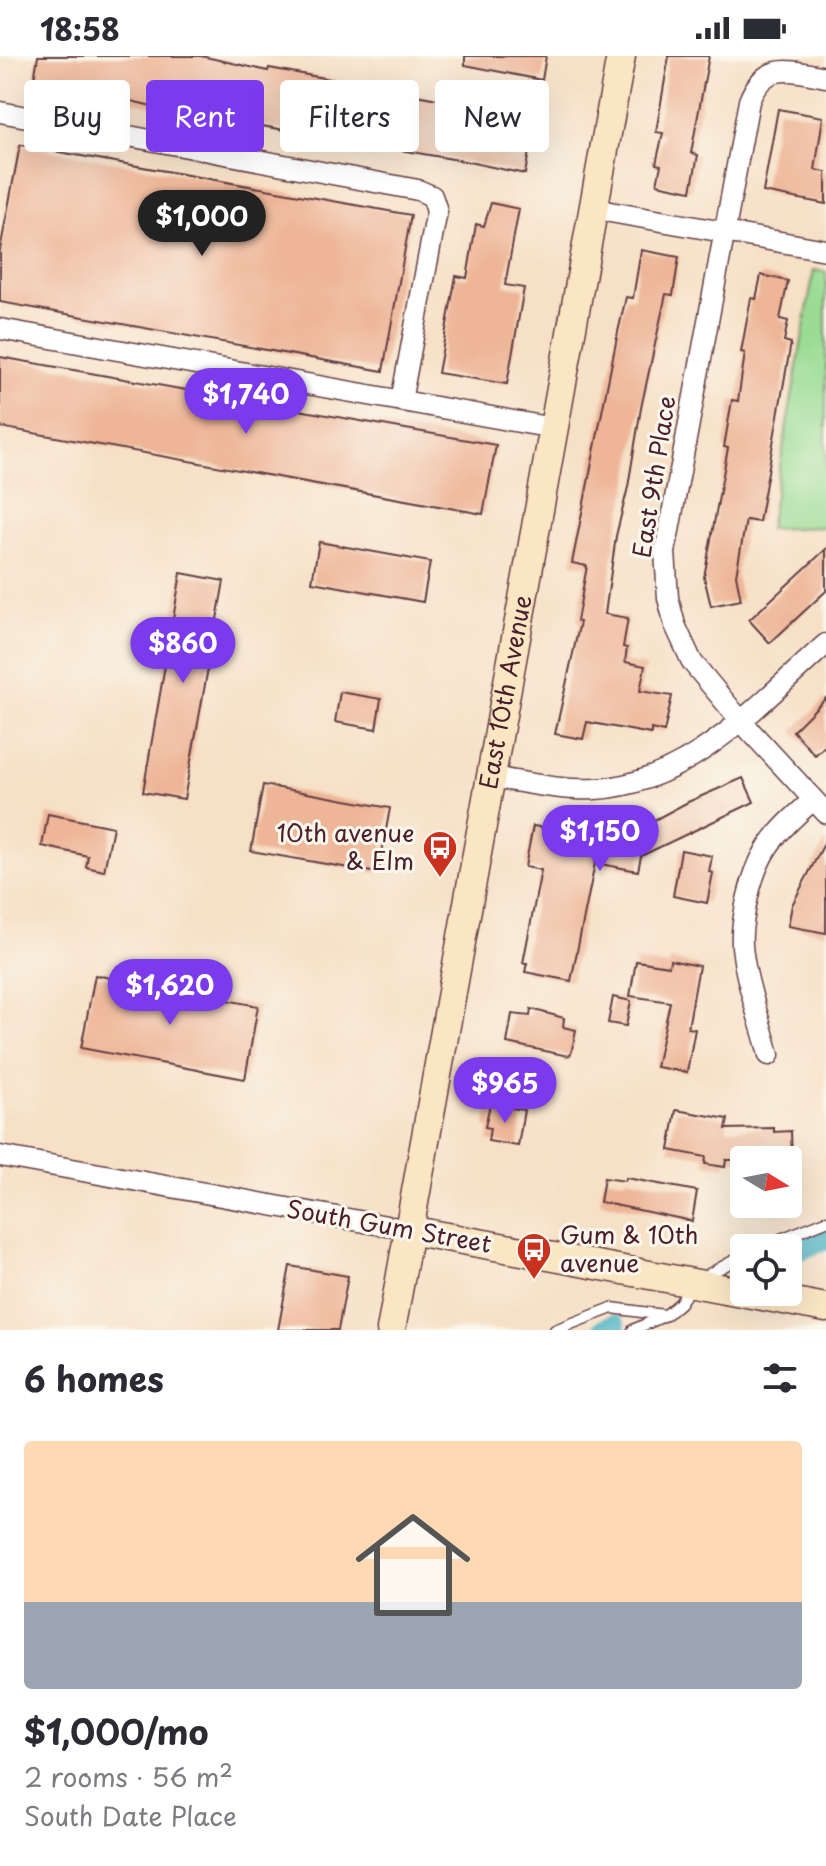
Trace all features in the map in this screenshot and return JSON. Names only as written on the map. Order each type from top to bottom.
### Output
[{"type":"main road","name":"East 10th Avenue","points":[[391,1330],[621,56]]},
{"type":"main road","name":"South Gum Street","points":[[409,1230],[826,1308]]},
{"type":"street","name":"East 9th Place","points":[[769,1055],[743,954],[744,917],[756,866],[769,843],[786,823],[820,807],[703,678],[683,645],[668,598],[665,570],[667,536],[749,101],[754,87],[774,72],[787,70],[826,77]]},
{"type":"street","points":[[0,112],[418,190],[432,196],[437,211],[401,401]]},
{"type":"street","points":[[593,209],[826,250]]},
{"type":"street","points":[[0,329],[553,428]]},
{"type":"street","points":[[491,777],[573,789],[595,789],[653,777],[721,738],[826,644]]},
{"type":"street","name":"South Gum Street","points":[[0,1156],[409,1230]]},
{"type":"lane","points":[[793,1234],[826,1221]]},
{"type":"lane","points":[[633,1330],[666,1315],[680,1303],[693,1283],[730,1263]]},
{"type":"lane","points":[[555,1330],[612,1308],[666,1315]]},
{"type":"green space","points":[[814,270],[826,272],[826,527],[769,529]]},
{"type":"building","points":[[38,56],[201,56],[268,71],[269,68],[334,80],[280,80],[280,129],[264,126],[264,80],[146,80],[146,105],[130,101],[130,80],[34,80]]},
{"type":"building","points":[[465,56],[546,56],[542,80],[465,65]]},
{"type":"building","points":[[669,56],[709,56],[691,153],[698,155],[691,191],[657,184],[661,165],[656,164],[663,133],[656,132]]},
{"type":"building","points":[[419,96],[435,99],[435,152],[529,152],[525,174],[412,152],[419,152]]},
{"type":"building","points":[[778,109],[823,117],[815,170],[826,172],[826,204],[763,192]]},
{"type":"building","points":[[20,145],[24,146],[24,152],[59,152],[411,215],[383,371],[0,302],[0,250]]},
{"type":"building","points":[[491,203],[519,209],[505,285],[524,288],[507,384],[438,373],[456,276],[467,278],[476,224],[484,226]]},
{"type":"building","points":[[641,250],[679,257],[673,295],[666,294],[641,408],[616,536],[605,614],[628,618],[623,647],[627,648],[625,662],[645,666],[640,691],[672,696],[664,732],[651,729],[651,734],[587,722],[583,739],[555,734],[580,622],[577,621],[587,566],[572,563],[618,332],[626,297],[633,298]]},
{"type":"building","points":[[761,275],[788,281],[780,319],[788,321],[784,341],[791,343],[759,522],[746,520],[736,575],[741,600],[711,606],[704,577],[728,448],[724,447],[732,400],[738,401],[745,353],[741,352],[751,298],[756,299]]},
{"type":"building","points":[[0,357],[496,445],[483,514],[0,427]]},
{"type":"building","points":[[319,542],[430,562],[423,602],[312,582]]},
{"type":"building","points":[[826,549],[826,591],[770,643],[749,620]]},
{"type":"building","points":[[181,573],[224,581],[184,799],[143,792]]},
{"type":"building","points":[[340,692],[381,699],[376,729],[335,722]]},
{"type":"building","points":[[826,698],[826,745],[815,755],[793,731]]},
{"type":"building","points":[[743,778],[754,802],[641,856],[638,871],[595,863],[571,981],[525,972],[527,963],[523,963],[541,870],[525,867],[533,826],[599,837],[600,834],[616,837],[617,832],[644,835],[645,825]]},
{"type":"building","points":[[263,785],[390,808],[378,873],[251,851]]},
{"type":"building","points":[[48,814],[113,827],[104,871],[86,867],[88,856],[42,846]]},
{"type":"building","points":[[826,840],[826,933],[788,926],[792,905]]},
{"type":"building","points":[[681,850],[712,856],[709,872],[713,873],[707,903],[673,896]]},
{"type":"building","points":[[670,960],[699,966],[688,1028],[695,1029],[687,1072],[656,1067],[670,1002],[630,996],[636,961],[669,966]]},
{"type":"building","points":[[95,975],[258,1006],[245,1079],[81,1048]]},
{"type":"building","points":[[613,997],[631,1001],[626,1026],[608,1023]]},
{"type":"building","points":[[531,1009],[564,1018],[563,1027],[576,1030],[571,1054],[568,1056],[507,1043],[512,1014],[530,1016]]},
{"type":"building","points":[[490,1104],[524,1110],[518,1146],[488,1141],[490,1128],[485,1127]]},
{"type":"building","points":[[676,1110],[728,1119],[726,1129],[774,1128],[774,1132],[791,1131],[792,1146],[730,1146],[730,1160],[726,1160],[725,1167],[705,1164],[706,1157],[669,1150]]},
{"type":"building","points":[[604,1178],[625,1181],[626,1178],[697,1191],[692,1221],[600,1202]]},
{"type":"building","points":[[290,1266],[348,1276],[338,1330],[278,1330]]},
{"type":"waterway","points":[[802,1247],[826,1238]]},
{"type":"waterway","points":[[605,1330],[614,1326]]},
{"type":"place","name":"10th avenue & Elm","points":[[440,879]]},
{"type":"place","name":"Gum & 10th avenue","points":[[534,1281]]}]
